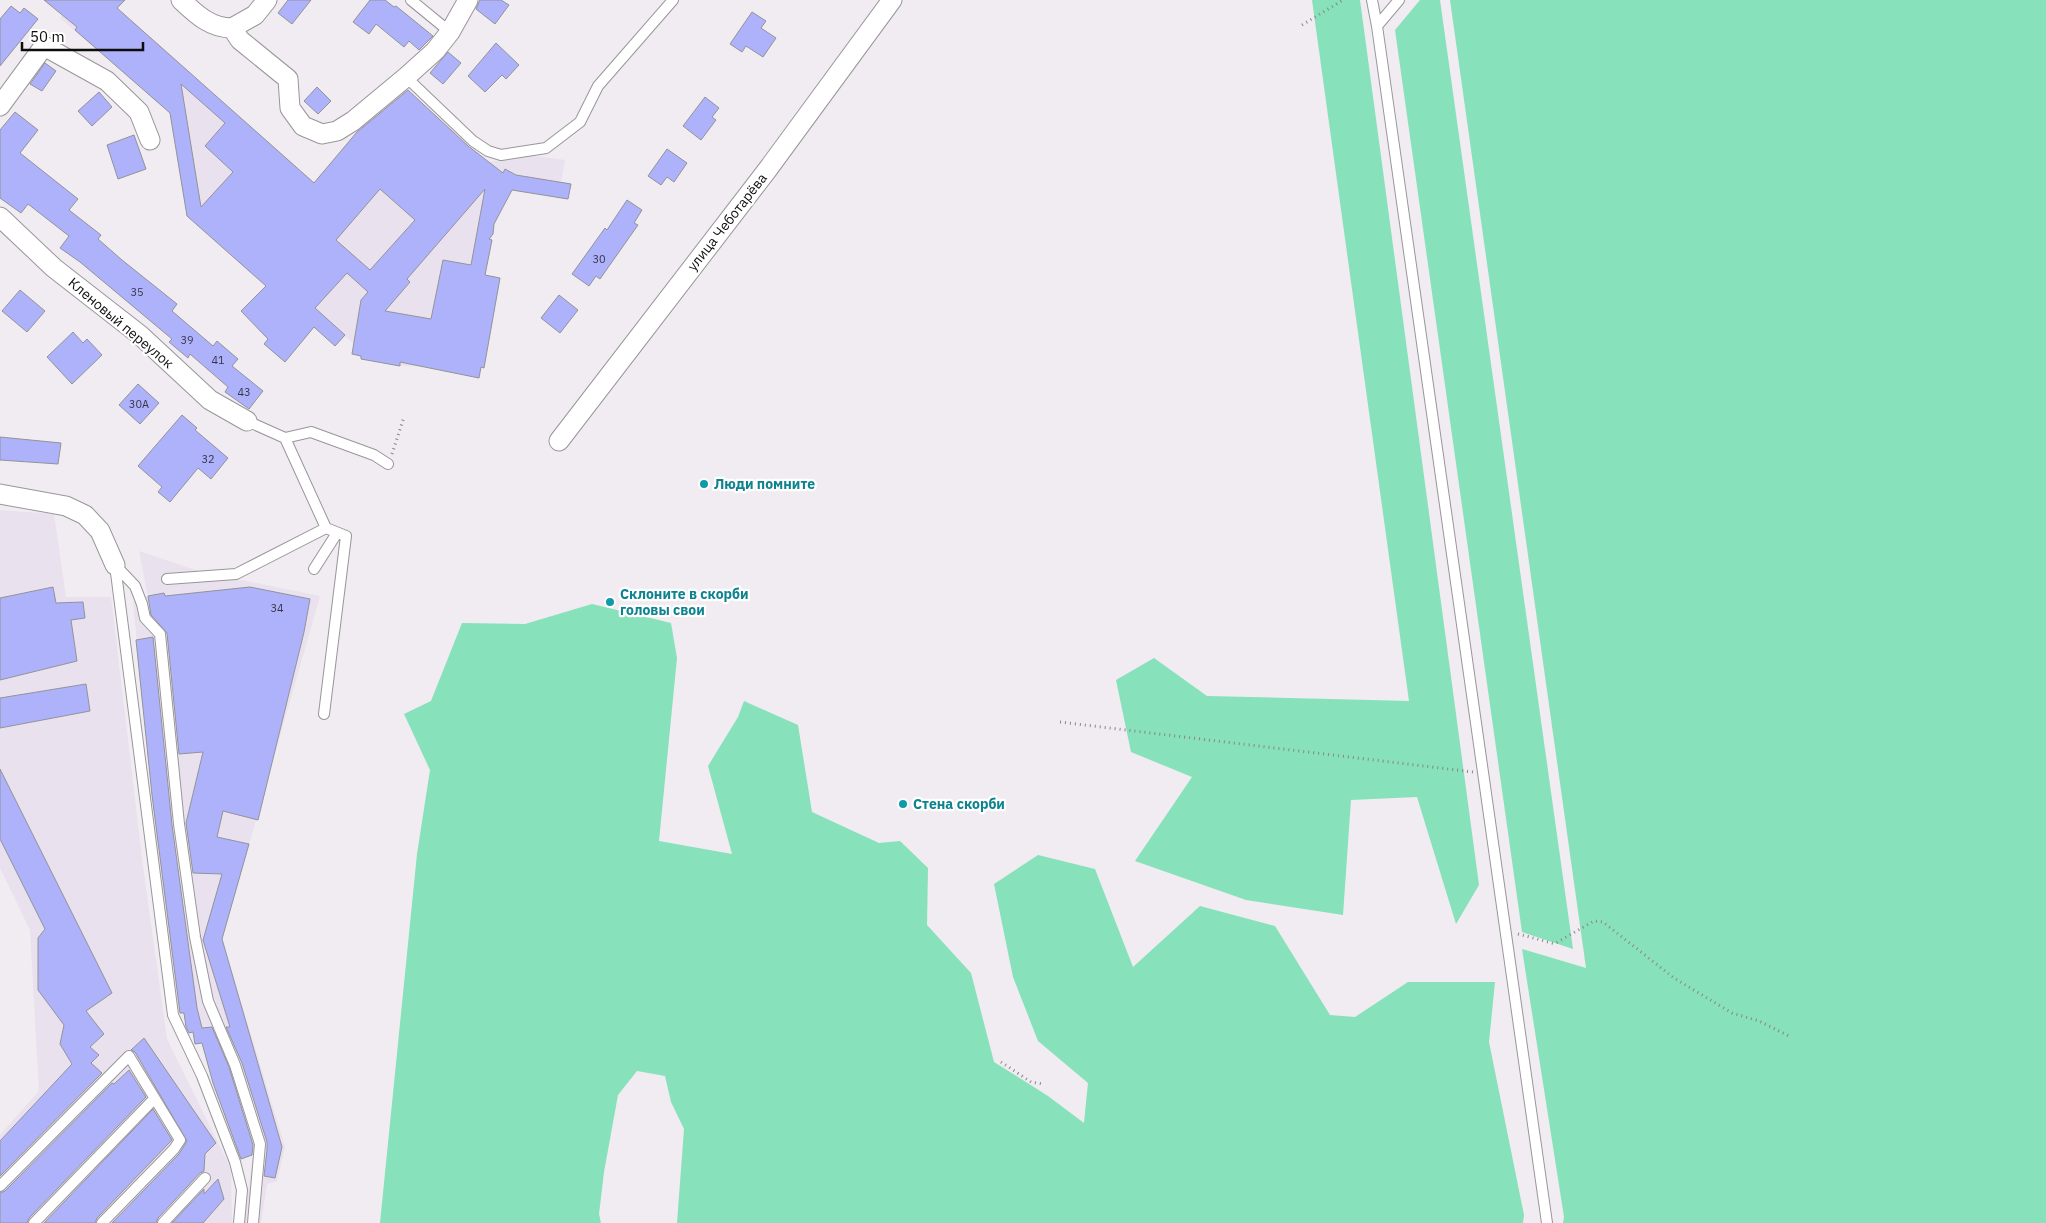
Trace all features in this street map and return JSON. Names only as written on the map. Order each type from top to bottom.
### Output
[{"type":"street","points":[[181,0],[196,14],[213,25],[232,28],[255,15],[267,0]]},
{"type":"street","points":[[232,28],[240,40],[288,79],[290,108],[303,126],[322,134],[337,131],[353,121],[435,51],[450,32],[468,0]]},
{"type":"street","name":"улица Чеботарёва","points":[[559,440],[768,169],[892,0]]},
{"type":"street","points":[[0,106],[44,46],[107,81],[139,112],[150,140]]},
{"type":"street","name":"Кленовый переулок","points":[[0,217],[54,268],[140,335],[210,400],[247,421]]},
{"type":"street","points":[[0,494],[66,506],[85,515],[100,531],[115,565]]},
{"type":"lane","points":[[411,0],[450,32]]},
{"type":"lane","points":[[406,77],[473,141],[488,152],[501,155],[546,148],[580,122],[598,86],[673,0]]},
{"type":"lane","points":[[1372,0],[1466,638],[1483,774],[1547,1223]]},
{"type":"lane","points":[[1377,26],[1399,0]]},
{"type":"lane","points":[[247,421],[285,438],[311,432],[374,456],[388,464]]},
{"type":"lane","points":[[285,438],[326,528],[346,536],[324,714]]},
{"type":"lane","points":[[167,579],[236,574],[326,528]]},
{"type":"lane","points":[[314,569],[336,533]]},
{"type":"lane","points":[[115,565],[173,1015],[202,1076],[235,1162],[242,1190],[239,1223]]},
{"type":"lane","points":[[115,565],[135,586],[145,618],[160,634],[179,824],[195,937],[208,1001],[235,1065],[260,1144],[253,1223]]},
{"type":"lane","points":[[0,1186],[128,1056],[180,1140],[174,1149],[102,1223]]},
{"type":"lane","points":[[34,1223],[154,1099]]},
{"type":"lane","points":[[163,1223],[205,1178]]},
{"type":"path","points":[[1302,25],[1343,0]]},
{"type":"path","points":[[388,464],[404,417]]},
{"type":"path","points":[[1060,722],[1483,774]]},
{"type":"path","points":[[1506,931],[1556,943],[1594,921],[1603,922],[1674,978],[1732,1013],[1759,1021],[1789,1036]]},
{"type":"path","points":[[1001,1062],[1031,1082],[1043,1084]]},
{"type":"shaded area","points":[[125,0],[118,9],[314,182],[367,120],[403,86],[489,162],[525,155],[565,160],[561,182],[571,184],[568,199],[512,190],[494,224],[485,275],[500,278],[484,368],[400,366],[361,359],[361,356],[352,354],[354,344],[345,336],[335,346],[187,216],[170,113],[60,18],[62,15]]},
{"type":"shaded area","points":[[0,510],[54,514],[66,597],[111,597],[143,866],[167,1039],[231,1169],[232,1223],[0,1223],[0,1135],[39,1091],[30,930],[0,868]]},
{"type":"shaded area","points":[[139,551],[202,572],[320,596],[222,939],[285,1147],[277,1181],[267,1184],[261,1223],[244,1223],[253,1155],[238,1160],[202,1043],[195,1044],[193,1032],[187,1033],[184,1014],[179,1014],[156,837],[133,602],[148,596]]},
{"type":"green space","points":[[1312,0],[1360,0],[1479,885],[1456,924],[1417,797],[1351,800],[1343,915],[1246,900],[1135,861],[1192,777],[1131,752],[1116,680],[1154,658],[1207,696],[1409,701]]},
{"type":"green space","points":[[1420,0],[1440,0],[1573,949],[1522,932],[1395,30]]},
{"type":"green space","points":[[1450,0],[2046,0],[2046,1223],[1563,1223],[1564,1217],[1522,949],[1586,968]]},
{"type":"green space","points":[[592,604],[671,623],[677,658],[659,841],[732,854],[708,766],[738,717],[744,701],[798,725],[812,812],[879,843],[900,841],[928,868],[927,925],[971,973],[994,1062],[1048,1096],[1084,1123],[1088,1083],[1038,1041],[1013,977],[994,884],[1038,855],[1095,869],[1133,967],[1200,906],[1275,926],[1330,1015],[1355,1017],[1408,982],[1495,982],[1489,1042],[1524,1215],[1523,1223],[677,1223],[684,1129],[671,1102],[665,1076],[637,1071],[618,1095],[604,1172],[599,1214],[601,1223],[380,1223],[417,854],[430,770],[404,714],[431,701],[462,623],[525,624]]},
{"type":"building","points":[[44,0],[125,0],[117,8],[314,183],[357,132],[408,90],[468,146],[503,173],[505,169],[516,175],[571,184],[568,199],[512,190],[494,224],[493,234],[489,239],[492,240],[485,275],[500,278],[484,368],[481,367],[479,378],[400,362],[400,366],[361,359],[361,356],[352,354],[361,300],[368,292],[347,273],[315,308],[345,335],[335,346],[314,327],[285,362],[264,344],[268,339],[241,311],[266,286],[187,216],[170,113],[75,30],[77,27]],"holes":[[[181,84],[225,123],[205,146],[233,172],[201,207]],[[380,189],[415,220],[370,270],[336,240]],[[485,189],[471,265],[443,260],[431,319],[385,311],[410,282],[407,279]]]},
{"type":"building","points":[[288,0],[311,0],[292,24],[278,13]]},
{"type":"building","points":[[370,0],[385,0],[394,7],[396,6],[433,36],[419,50],[409,41],[404,47],[376,24],[369,34],[353,22]]},
{"type":"building","points":[[480,0],[501,0],[509,5],[495,24],[476,9]]},
{"type":"building","points":[[11,6],[20,13],[24,8],[38,19],[0,66],[0,19]]},
{"type":"building","points":[[752,12],[766,21],[761,28],[776,38],[763,57],[746,46],[742,52],[730,44]]},
{"type":"building","points":[[496,43],[519,65],[506,79],[502,75],[485,92],[468,76]]},
{"type":"building","points":[[448,52],[461,63],[443,84],[430,73]]},
{"type":"building","points":[[45,63],[56,71],[42,91],[30,84]]},
{"type":"building","points":[[317,87],[331,101],[318,114],[304,101]]},
{"type":"building","points":[[99,92],[112,107],[92,126],[78,111]]},
{"type":"building","points":[[705,97],[719,108],[712,117],[716,120],[701,140],[683,126]]},
{"type":"building","points":[[15,112],[38,130],[20,153],[78,199],[69,210],[101,235],[98,239],[122,260],[177,304],[172,311],[213,346],[217,341],[238,359],[232,366],[263,391],[249,409],[225,392],[228,387],[190,354],[188,358],[169,342],[172,339],[80,262],[60,248],[69,236],[28,204],[21,213],[0,198],[0,130]]},
{"type":"building","points":[[134,135],[146,169],[118,179],[107,145]]},
{"type":"building","points":[[667,149],[687,163],[674,182],[667,177],[661,185],[648,176]]},
{"type":"building","points":[[627,200],[642,210],[634,223],[638,225],[600,279],[596,276],[589,286],[572,274],[605,228],[607,230]]},
{"type":"building","points":[[20,290],[45,311],[27,332],[2,311]]},
{"type":"building","points":[[559,295],[578,310],[560,333],[541,318]]},
{"type":"building","points":[[73,332],[83,343],[87,339],[102,355],[72,384],[47,357]]},
{"type":"building","points":[[138,384],[159,403],[140,424],[119,405]]},
{"type":"building","points":[[182,415],[197,428],[195,430],[228,458],[211,479],[198,468],[170,502],[158,492],[162,487],[138,466]]},
{"type":"building","points":[[0,437],[61,443],[58,464],[0,460]]},
{"type":"building","points":[[53,587],[56,603],[83,602],[85,618],[71,620],[77,661],[0,680],[0,598]]},
{"type":"building","points":[[250,587],[310,599],[304,632],[258,820],[223,811],[217,837],[249,844],[222,939],[282,1147],[275,1178],[264,1176],[267,1142],[242,1063],[226,1027],[230,1027],[203,940],[222,874],[193,873],[186,823],[203,752],[179,754],[167,633],[151,615],[148,596],[164,593],[165,596]]},
{"type":"building","points":[[153,637],[172,825],[197,1008],[202,1028],[212,1027],[229,1067],[253,1145],[252,1155],[241,1159],[213,1083],[202,1043],[195,1044],[193,1032],[189,1033],[186,1027],[184,1013],[180,1013],[152,795],[136,640]]},
{"type":"building","points":[[86,684],[90,711],[0,728],[0,698]]},
{"type":"building","points":[[0,769],[112,993],[86,1011],[104,1034],[90,1047],[99,1055],[91,1063],[102,1073],[0,1176],[0,1141],[72,1064],[60,1044],[64,1025],[38,990],[38,938],[45,929],[0,839]]},
{"type":"building","points":[[144,1038],[216,1143],[205,1154],[204,1171],[158,1218],[156,1223],[112,1223],[179,1154],[187,1141],[135,1052],[131,1050]]},
{"type":"building","points":[[129,1070],[146,1097],[29,1218],[27,1223],[0,1223],[0,1193],[5,1191],[112,1083],[114,1084]]},
{"type":"building","points":[[153,1109],[172,1140],[97,1218],[95,1223],[44,1223]]},
{"type":"building","points":[[218,1179],[224,1199],[203,1223],[172,1223],[204,1189],[204,1194]]},
{"type":"place","name":"Люди помните","points":[[704,484]]},
{"type":"place","name":"Склоните в скорби головы свои","points":[[610,602]]},
{"type":"place","name":"Стена скорби","points":[[903,804]]}]
